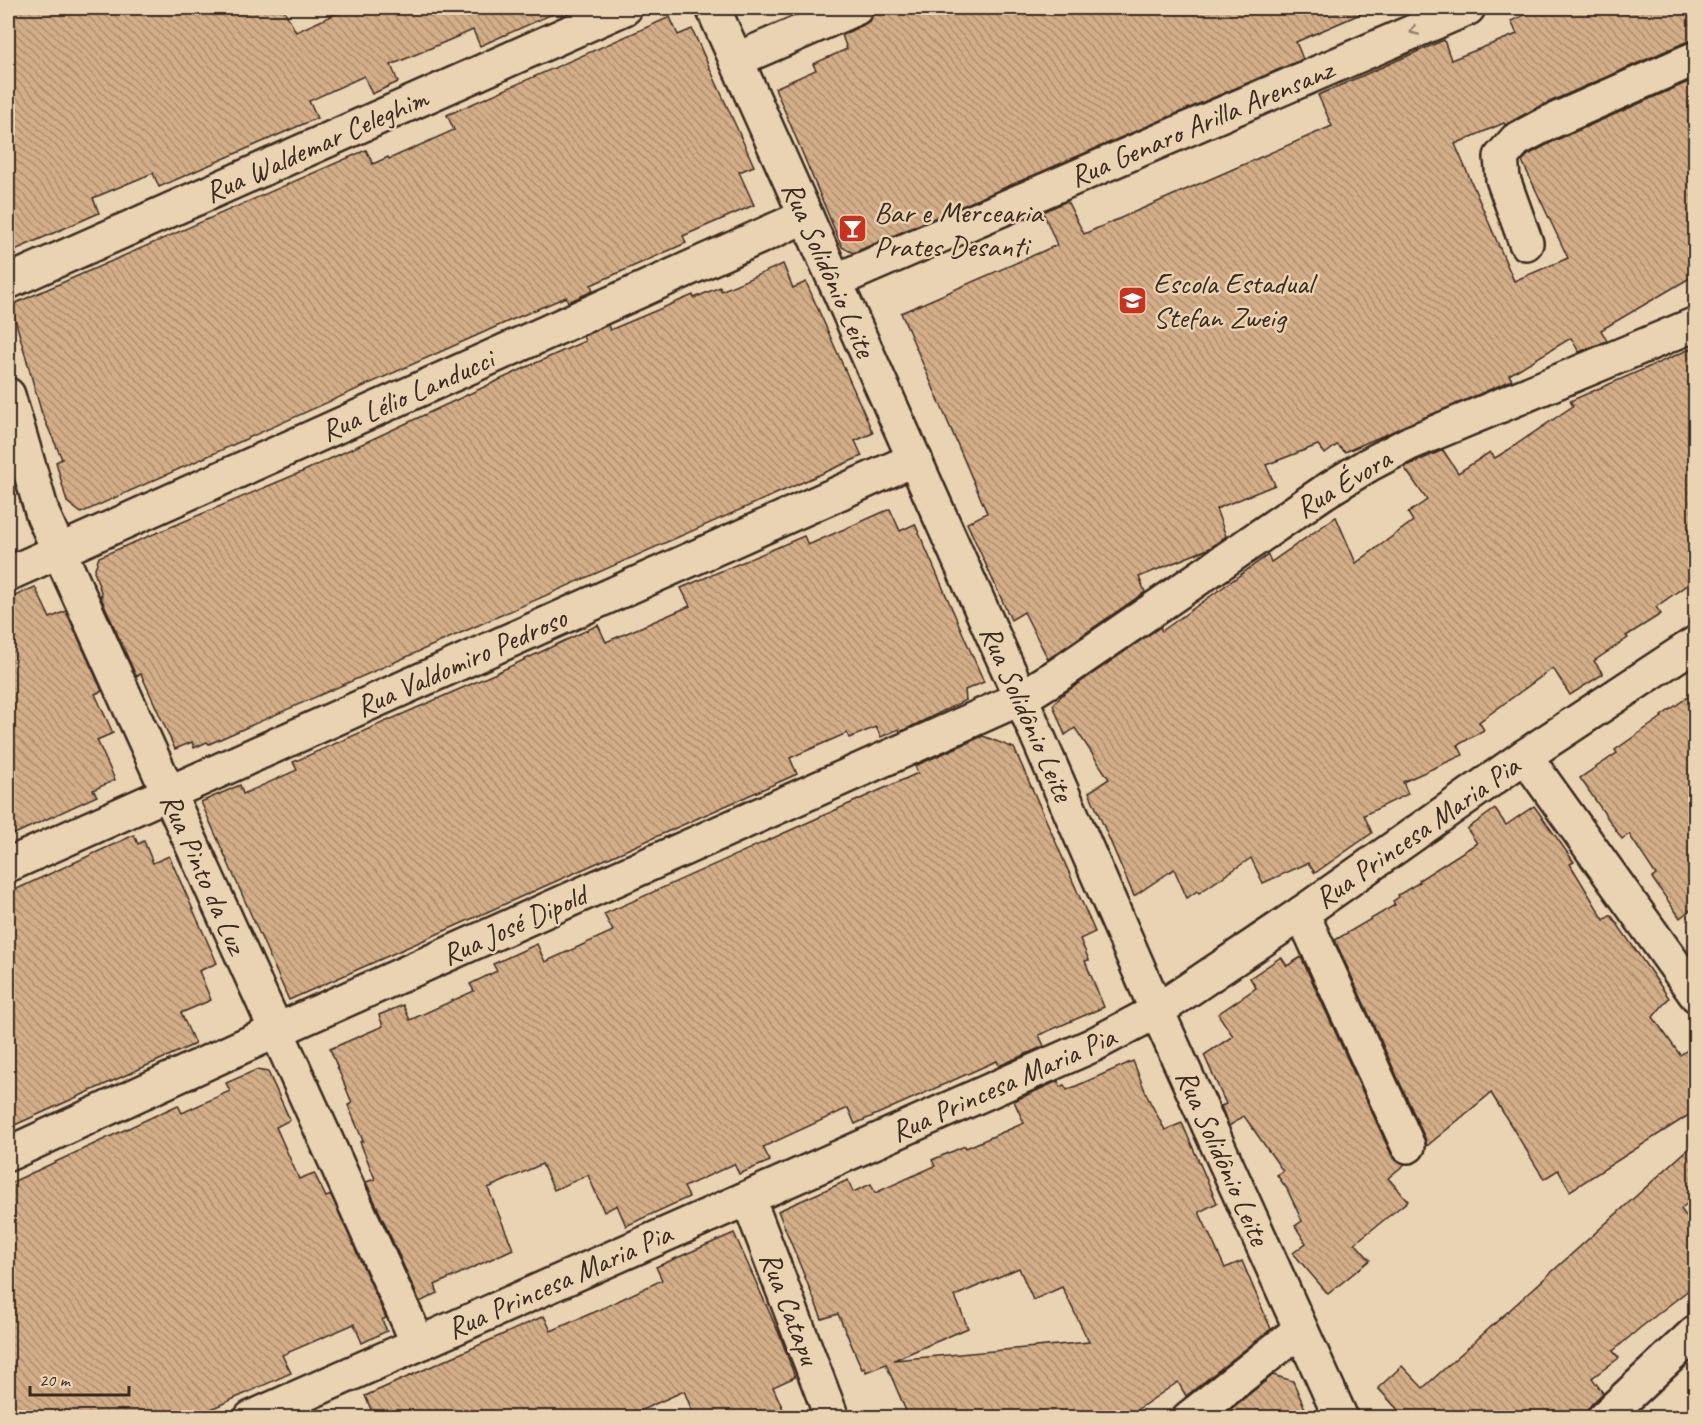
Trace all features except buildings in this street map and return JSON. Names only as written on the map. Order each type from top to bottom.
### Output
[{"type":"street","name":"Rua Waldemar Celeghim","points":[[8,282],[626,8]]},
{"type":"street","name":"Rua Solidônio Leite","points":[[712,8],[915,459],[1157,1011],[1341,1418]]},
{"type":"street","points":[[736,60],[856,8]]},
{"type":"street","name":"Rua Genaro Arilla Arensanz","points":[[835,281],[1468,8]]},
{"type":"street","points":[[1526,243],[1503,179],[1501,157],[1516,140],[1546,124],[1695,58]]},
{"type":"street","name":"Rua Lélio Landucci","points":[[8,574],[806,216]]},
{"type":"street","name":"Rua Évora","points":[[1021,698],[1324,492],[1368,465],[1410,443],[1695,324]]},
{"type":"street","name":"Rua Pinto da Luz","points":[[8,395],[44,515],[59,551],[418,1343]]},
{"type":"street","name":"Rua Valdomiro Pedroso","points":[[8,865],[915,459]]},
{"type":"street","name":"Rua Princesa Maria Pia","points":[[251,1418],[1093,1046],[1157,1011],[1525,756],[1695,643]]},
{"type":"street","name":"Rua José Dipold","points":[[8,1154],[276,1031],[1021,698]]},
{"type":"street","points":[[1525,756],[1695,995]]},
{"type":"street","points":[[1302,912],[1408,1146]]},
{"type":"street","name":"Rua Catapu","points":[[748,1198],[832,1418]]},
{"type":"street","points":[[1189,1418],[1300,1330]]},
{"type":"street","points":[[1604,1418],[1695,1332]]},
{"type":"place","name":"Bar e Mercearia Prates Desanti","points":[[853,229]]},
{"type":"place","name":"Escola Estadual Stefan Zweig","points":[[1132,300]]}]
